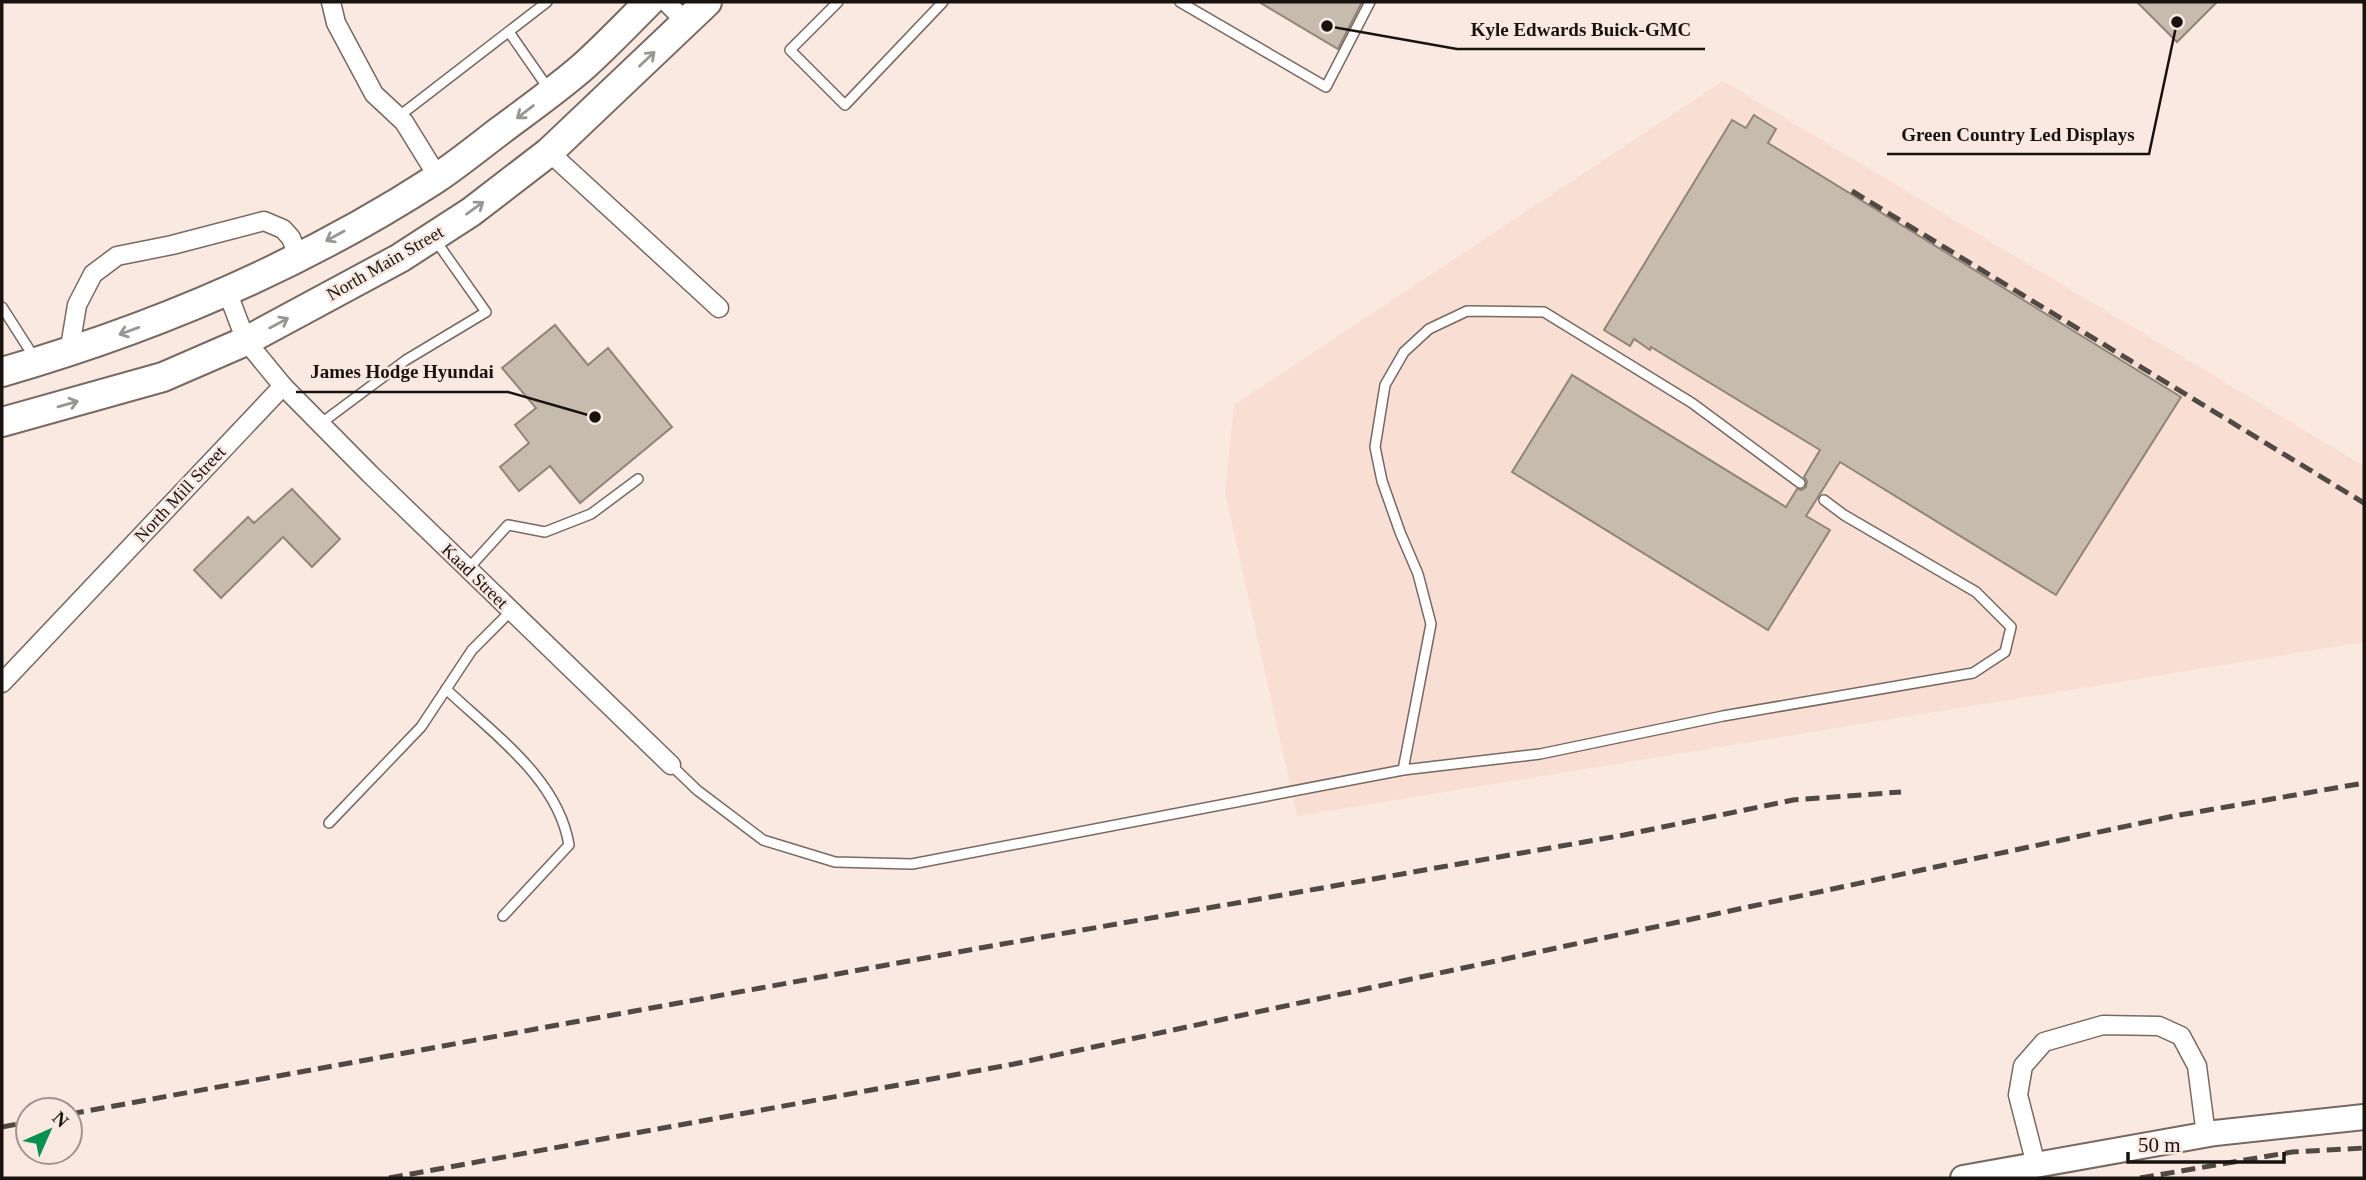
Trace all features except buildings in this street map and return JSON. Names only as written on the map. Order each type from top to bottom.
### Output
[{"type":"main road","points":[[2,372],[69,353],[167,317],[227,291],[298,256],[438,177],[583,66],[649,2]]},
{"type":"main road","name":"North Main Street","points":[[2,422],[163,377],[246,341],[400,258],[471,212],[549,152],[707,2]]},
{"type":"street","points":[[331,2],[336,23],[374,94],[404,122],[438,177]]},
{"type":"street","points":[[666,2],[687,23]]},
{"type":"street","points":[[549,152],[719,308]]},
{"type":"street","points":[[69,353],[77,305],[93,274],[117,256],[172,246],[264,221],[283,229],[291,238],[298,256]]},
{"type":"street","points":[[227,291],[246,341],[283,386]]},
{"type":"street","name":"Kaad Street","points":[[283,386],[467,569],[671,765]]},
{"type":"street","name":"North Mill Street","points":[[2,682],[283,386]]},
{"type":"street","points":[[2035,1165],[2018,1095],[2023,1066],[2044,1042],[2103,1025],[2159,1026],[2181,1036],[2197,1066],[2206,1135]]},
{"type":"street","points":[[1962,1178],[2206,1135],[2364,1117]]},
{"type":"lane","points":[[398,117],[547,2]]},
{"type":"lane","points":[[838,2],[790,50],[845,105],[943,2]]},
{"type":"lane","points":[[1180,2],[1326,86],[1370,2]]},
{"type":"lane","points":[[509,32],[551,92]]},
{"type":"lane","points":[[320,425],[406,360],[485,312],[433,237]]},
{"type":"lane","points":[[2,307],[37,362]]},
{"type":"lane","points":[[1404,770],[1431,624],[1418,574],[1399,532],[1374,447],[1385,385],[1404,352],[1429,329],[1467,311],[1544,312],[1692,403],[1800,483]]},
{"type":"lane","points":[[467,569],[508,525],[545,532],[591,514],[638,479]]},
{"type":"lane","points":[[671,765],[697,790],[763,839],[835,862],[912,864],[1404,770],[1540,754],[1723,716],[1973,673],[2005,652],[2011,627],[1976,592],[1844,515],[1824,500]]},
{"type":"lane","points":[[329,823],[421,727],[472,650],[511,611]]},
{"type":"lane","points":[[446,689],[536,774],[566,824],[569,845],[503,916]]},
{"type":"shaded area","points":[[1723,81],[2364,466],[2364,642],[1297,816],[1225,492],[1234,405]]},
{"type":"railway","points":[[1852,191],[2364,503]]},
{"type":"railway","points":[[389,1178],[1014,1064],[2174,816],[2364,783]]},
{"type":"railway","points":[[84,1111],[980,948],[1624,835],[1793,800],[1901,792]]},
{"type":"railway","points":[[2,1127],[14,1125]]},
{"type":"railway","points":[[2140,1178],[2292,1152],[2364,1148]]},
{"type":"place","name":"Green Country Led Displays","points":[[2177,22]]},
{"type":"place","name":"Kyle Edwards Buick-GMC","points":[[1327,26]]},
{"type":"place","name":"James Hodge Hyundai","points":[[595,417]]}]
